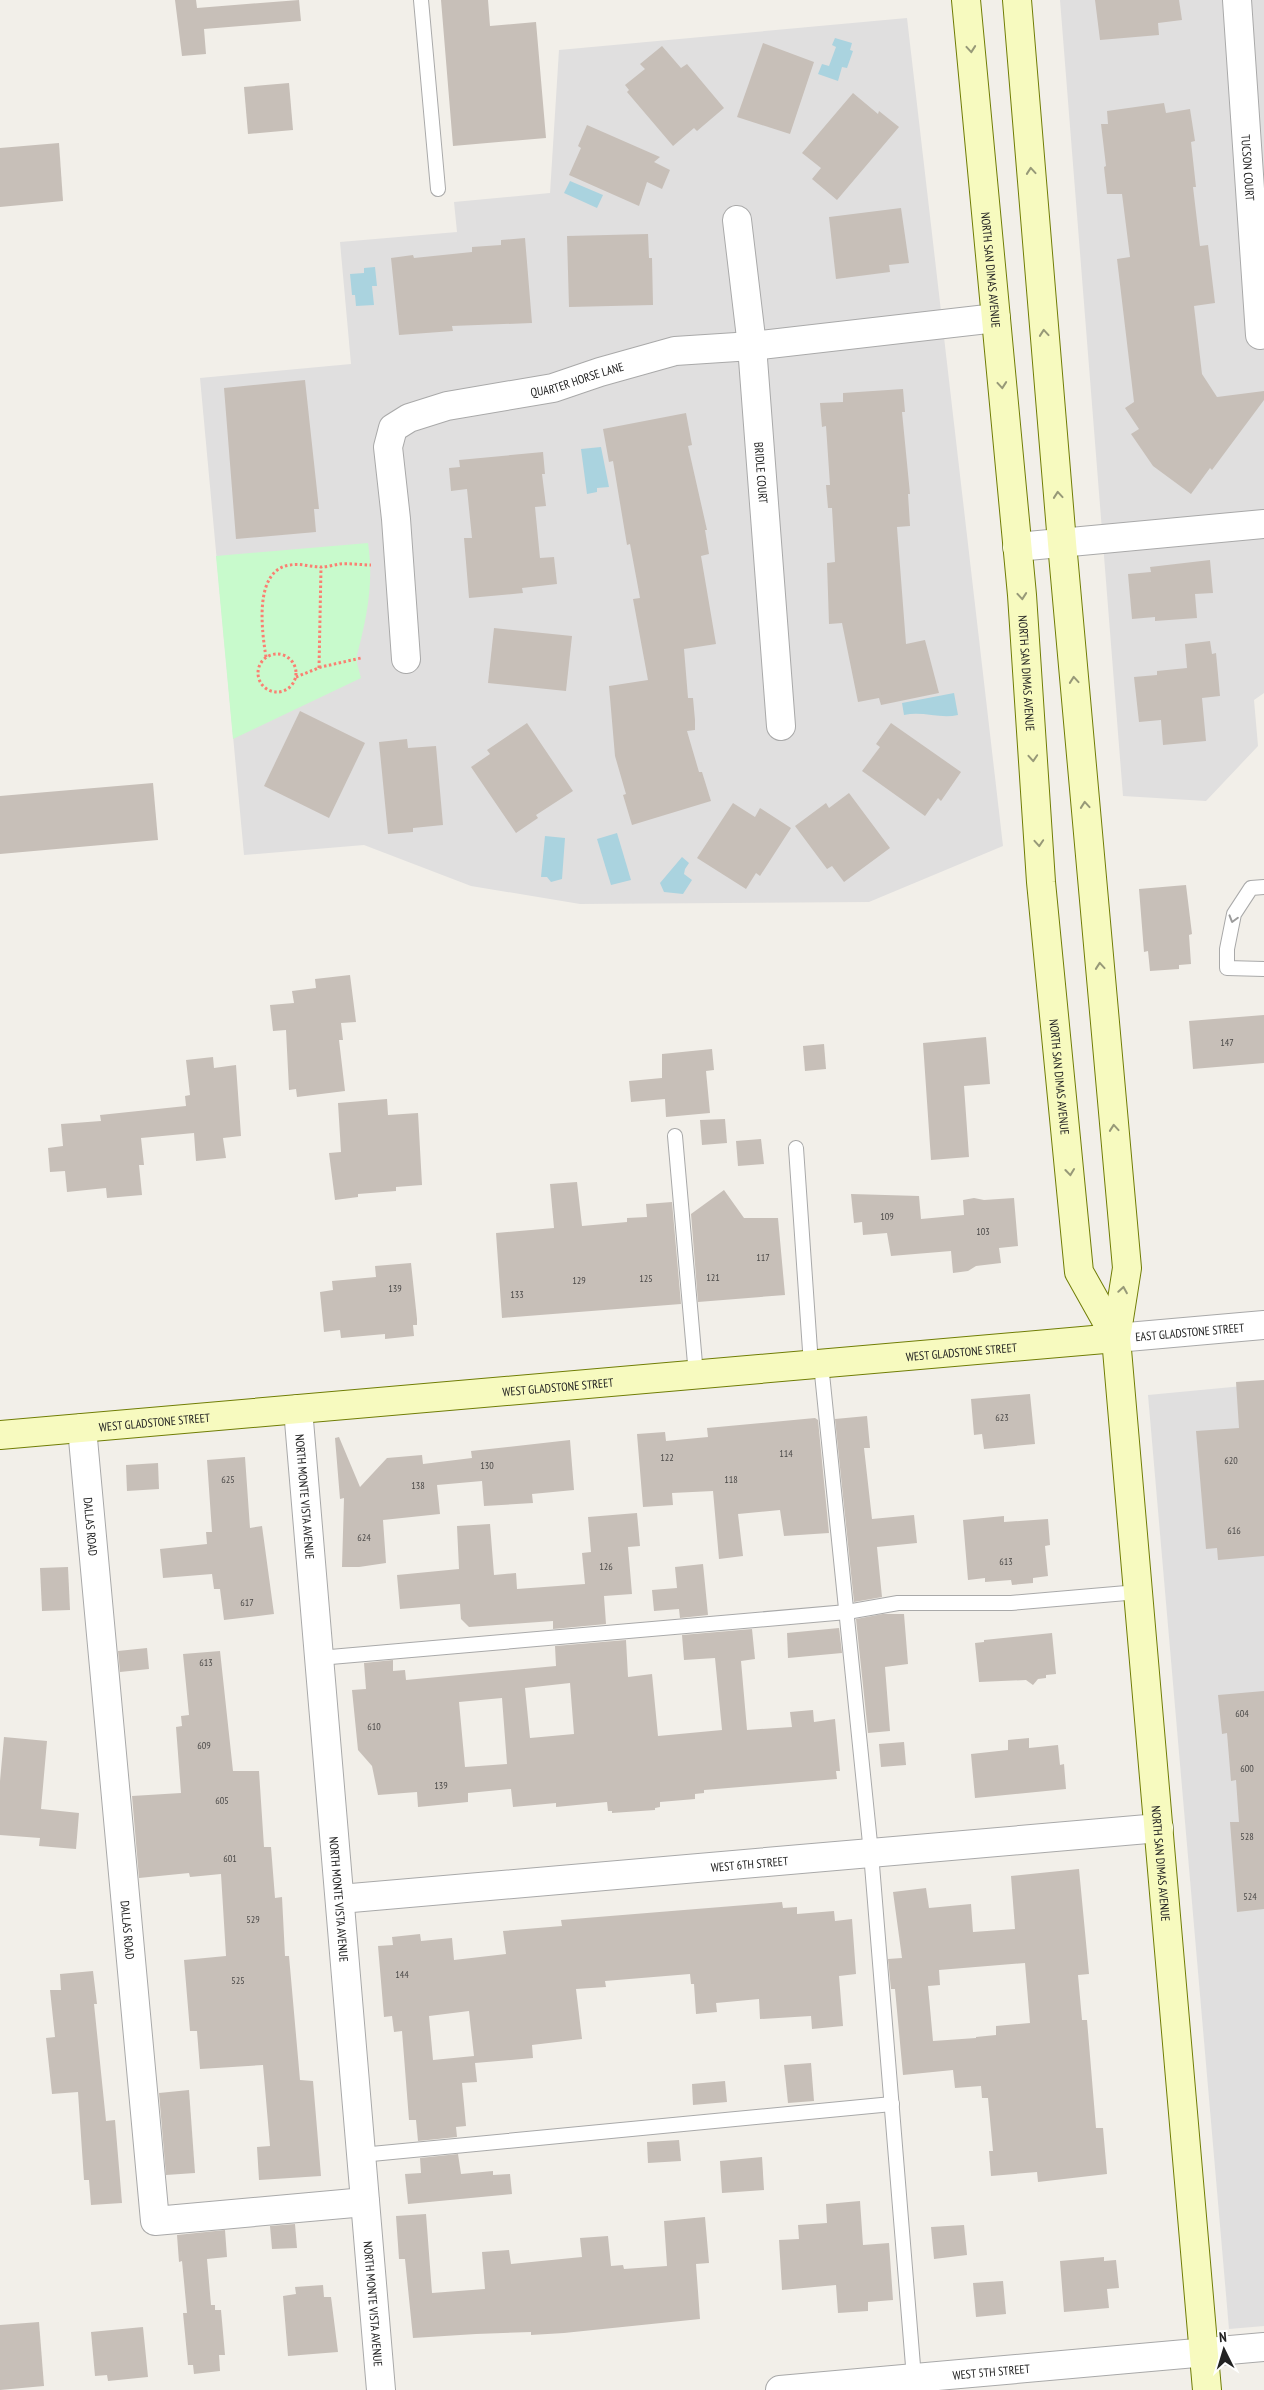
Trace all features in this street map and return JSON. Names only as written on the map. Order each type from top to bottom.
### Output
[{"type":"main road","name":"NORTH SAN DIMAS AVENUE","points":[[966,0],[1017,547],[1041,882],[1079,1272],[1116,1338]]},
{"type":"main road","name":"NORTH SAN DIMAS AVENUE","points":[[1017,0],[1062,543],[1127,1268],[1116,1338],[1207,2390]]},
{"type":"main road","name":"WEST GLADSTONE STREET","points":[[0,1435],[1116,1338]]},
{"type":"street","name":"TUCSON COURT","points":[[1237,0],[1258,220],[1260,335]]},
{"type":"street","name":"BRIDLE COURT","points":[[737,220],[752,346],[781,726]]},
{"type":"street","name":"QUARTER HORSE LANE","points":[[406,659],[396,518],[388,447],[394,428],[409,418],[447,406],[553,388],[600,372],[675,351],[752,346],[996,318]]},
{"type":"street","points":[[1017,547],[1264,524]]},
{"type":"street","name":"EAST GLADSTONE STREET","points":[[1116,1338],[1264,1325]]},
{"type":"street","name":"NORTH MONTE VISTA AVENUE","points":[[298,1409],[381,2390]]},
{"type":"street","name":"DALLAS ROAD","points":[[82,1428],[155,2221],[365,2202]]},
{"type":"street","name":"WEST 6TH STREET","points":[[340,1899],[1159,1828]]},
{"type":"street","name":"WEST 5TH STREET","points":[[780,2390],[914,2378],[968,2382],[1264,2346]]},
{"type":"lane","points":[[421,0],[438,189]]},
{"type":"lane","points":[[1264,887],[1251,888],[1234,914],[1227,949],[1226,968],[1264,969]]},
{"type":"lane","points":[[675,1136],[696,1375]]},
{"type":"lane","points":[[796,1148],[816,1364],[846,1612],[871,1853],[914,2378]]},
{"type":"lane","points":[[320,1658],[846,1612],[898,1603],[1011,1603],[1138,1592]]},
{"type":"lane","points":[[361,2155],[892,2104]]},
{"type":"path","points":[[266,657],[261,625],[262,604],[270,580],[278,569],[290,564],[321,567],[342,564],[374,565]]},
{"type":"path","points":[[319,668],[321,567]]},
{"type":"path","points":[[278,653],[291,658],[297,671],[296,677],[294,684],[283,692],[271,692],[258,679],[258,667],[266,657],[278,653]]},
{"type":"path","points":[[296,677],[319,668],[361,658]]},
{"type":"shaded area","points":[[1060,0],[1264,0],[1264,693],[1254,700],[1258,746],[1206,801],[1123,796]]},
{"type":"shaded area","points":[[907,18],[1003,846],[869,902],[580,904],[471,886],[364,845],[244,855],[200,378],[351,364],[340,242],[457,232],[454,202],[550,193],[559,50]]},
{"type":"shaded area","points":[[1264,1384],[1264,2326],[1229,2329],[1148,1395]]},
{"type":"green space","points":[[368,543],[370,586],[364,627],[357,655],[361,678],[233,739],[216,556]]},
{"type":"water","points":[[835,38],[852,43],[850,50],[853,51],[847,68],[842,67],[838,81],[818,74],[822,64],[829,66],[836,47],[832,45]]},
{"type":"water","points":[[570,181],[603,195],[597,208],[564,193]]},
{"type":"water","points":[[375,267],[377,286],[372,286],[374,305],[356,306],[355,295],[352,295],[350,274],[364,273],[364,268]]},
{"type":"water","points":[[601,447],[609,487],[597,488],[597,492],[587,494],[581,449]]},
{"type":"water","points":[[954,693],[958,715],[904,715],[902,703]]},
{"type":"water","points":[[617,833],[631,880],[611,885],[597,839]]},
{"type":"water","points":[[545,836],[565,838],[562,879],[551,882],[547,877],[541,877]]},
{"type":"water","points":[[682,857],[689,863],[684,874],[692,880],[683,894],[664,892],[660,883]]},
{"type":"building","points":[[175,0],[196,0],[197,8],[299,0],[301,21],[204,29],[206,54],[182,56]]},
{"type":"building","points":[[441,0],[488,0],[490,26],[536,22],[546,138],[453,146]]},
{"type":"building","points":[[1095,0],[1179,0],[1182,20],[1158,23],[1159,35],[1100,40]]},
{"type":"building","points":[[763,43],[814,62],[790,134],[737,117]]},
{"type":"building","points":[[662,46],[681,68],[687,64],[724,108],[697,131],[694,128],[673,146],[627,92],[629,90],[625,85],[645,69],[640,64]]},
{"type":"building","points":[[289,83],[293,130],[248,134],[244,87]]},
{"type":"building","points":[[853,93],[878,114],[879,111],[899,127],[837,200],[812,179],[821,168],[802,153]]},
{"type":"building","points":[[1164,103],[1166,113],[1190,109],[1195,141],[1191,142],[1196,187],[1193,187],[1200,246],[1208,245],[1215,303],[1194,306],[1202,374],[1217,397],[1264,391],[1264,400],[1212,470],[1210,468],[1191,494],[1153,466],[1131,434],[1139,429],[1125,408],[1134,402],[1117,259],[1130,257],[1122,194],[1107,194],[1101,124],[1108,124],[1107,111]]},
{"type":"building","points":[[587,125],[660,157],[654,162],[670,170],[662,189],[647,182],[639,206],[569,175],[581,148],[578,146]]},
{"type":"building","points":[[59,143],[63,201],[0,207],[0,148]]},
{"type":"building","points":[[901,208],[909,263],[889,265],[890,272],[836,279],[829,217]]},
{"type":"building","points":[[648,234],[649,258],[652,258],[653,305],[569,307],[567,236]]},
{"type":"building","points":[[525,238],[532,323],[452,326],[453,331],[399,335],[391,258],[413,255],[414,258],[472,252],[472,247],[501,245],[501,240]]},
{"type":"building","points":[[305,380],[319,509],[314,509],[316,532],[236,539],[224,388]]},
{"type":"building","points":[[903,389],[905,412],[902,412],[910,494],[908,494],[910,526],[897,527],[906,644],[925,640],[939,693],[881,705],[879,698],[858,702],[842,623],[829,624],[827,563],[835,562],[832,508],[828,508],[826,485],[830,485],[826,426],[822,427],[820,403],[843,402],[843,393]]},
{"type":"building","points":[[686,413],[692,445],[688,446],[707,530],[705,530],[709,554],[701,556],[716,644],[684,649],[688,698],[693,698],[695,720],[695,730],[687,731],[699,772],[702,772],[711,801],[632,825],[623,795],[626,794],[615,756],[609,686],[648,680],[633,599],[640,598],[630,544],[627,545],[613,461],[609,462],[603,429]]},
{"type":"building","points":[[543,452],[545,474],[542,474],[546,506],[535,507],[540,558],[554,557],[557,584],[522,588],[523,593],[469,598],[464,538],[472,538],[467,489],[451,491],[449,468],[460,467],[459,460]]},
{"type":"building","points":[[1210,560],[1213,593],[1195,594],[1197,618],[1155,621],[1155,617],[1132,619],[1128,574],[1151,572],[1150,567]]},
{"type":"building","points":[[494,628],[572,636],[566,691],[488,683]]},
{"type":"building","points":[[1210,641],[1212,654],[1216,653],[1220,696],[1202,698],[1206,741],[1163,745],[1161,720],[1139,722],[1134,677],[1157,675],[1157,671],[1187,668],[1185,644]]},
{"type":"building","points":[[300,711],[365,743],[329,818],[264,786]]},
{"type":"building","points":[[527,723],[573,791],[536,815],[538,818],[516,833],[471,767],[490,754],[487,750]]},
{"type":"building","points":[[891,723],[961,772],[941,801],[938,798],[925,816],[862,771],[880,747],[876,744]]},
{"type":"building","points":[[407,739],[408,748],[436,746],[443,825],[413,828],[413,832],[388,834],[379,742]]},
{"type":"building","points":[[153,783],[158,840],[0,854],[0,796]]},
{"type":"building","points":[[849,793],[890,848],[844,882],[832,866],[827,869],[795,826],[826,803],[829,808]]},
{"type":"building","points":[[733,803],[755,817],[760,808],[791,828],[760,876],[756,873],[746,889],[697,858]]},
{"type":"building","points":[[1186,885],[1192,934],[1189,935],[1191,964],[1179,965],[1179,969],[1150,971],[1148,951],[1144,952],[1139,889]]},
{"type":"building","points":[[350,975],[356,1022],[341,1023],[343,1040],[339,1040],[345,1091],[297,1097],[296,1089],[289,1090],[286,1030],[273,1031],[270,1005],[294,1003],[292,991],[316,988],[315,979]]},
{"type":"building","points":[[1264,1015],[1264,1063],[1193,1069],[1189,1021]]},
{"type":"building","points":[[986,1037],[990,1084],[964,1086],[969,1157],[931,1160],[923,1043]]},
{"type":"building","points":[[824,1044],[826,1069],[805,1071],[803,1046]]},
{"type":"building","points":[[712,1049],[714,1070],[706,1071],[710,1113],[666,1117],[665,1099],[631,1102],[629,1081],[662,1078],[662,1054]]},
{"type":"building","points":[[213,1057],[214,1068],[236,1065],[241,1136],[223,1138],[226,1158],[196,1161],[194,1133],[141,1138],[144,1165],[139,1165],[142,1195],[107,1198],[106,1188],[67,1192],[65,1171],[50,1172],[48,1148],[63,1146],[61,1124],[101,1121],[100,1115],[186,1106],[185,1096],[190,1095],[186,1060]]},
{"type":"building","points":[[387,1099],[388,1115],[418,1113],[422,1185],[396,1187],[396,1191],[358,1194],[358,1197],[335,1200],[329,1153],[341,1152],[338,1103]]},
{"type":"building","points":[[725,1119],[727,1143],[702,1145],[700,1120]]},
{"type":"building","points":[[761,1139],[764,1164],[738,1166],[736,1141]]},
{"type":"building","points":[[577,1182],[582,1226],[627,1222],[627,1218],[647,1217],[646,1204],[672,1202],[681,1304],[502,1318],[496,1233],[554,1228],[550,1184]]},
{"type":"building","points":[[724,1190],[744,1218],[778,1218],[785,1295],[698,1302],[691,1214]]},
{"type":"building","points":[[851,1194],[919,1196],[921,1219],[964,1215],[963,1200],[974,1198],[984,1200],[1014,1198],[1018,1246],[999,1248],[1001,1263],[976,1266],[968,1271],[953,1273],[951,1251],[891,1256],[887,1233],[863,1235],[862,1222],[854,1223]]},
{"type":"building","points":[[411,1263],[417,1319],[417,1325],[413,1325],[414,1336],[385,1339],[385,1334],[341,1338],[340,1330],[324,1332],[320,1292],[333,1290],[332,1281],[376,1277],[375,1266]]},
{"type":"building","points":[[1264,1380],[1264,1556],[1218,1560],[1217,1548],[1206,1549],[1196,1431],[1239,1428],[1236,1382]]},
{"type":"building","points":[[1030,1394],[1035,1444],[984,1449],[982,1434],[974,1435],[971,1399]]},
{"type":"building","points":[[867,1416],[870,1448],[864,1448],[872,1519],[914,1515],[917,1543],[877,1547],[882,1597],[854,1602],[835,1419]]},
{"type":"building","points":[[815,1418],[818,1420],[829,1533],[784,1536],[780,1510],[738,1514],[743,1556],[719,1559],[713,1491],[672,1493],[673,1505],[643,1507],[637,1434],[665,1432],[666,1441],[708,1437],[707,1428]]},
{"type":"building","points":[[339,1437],[360,1487],[387,1458],[422,1455],[423,1464],[472,1458],[471,1451],[570,1440],[574,1490],[532,1494],[533,1503],[484,1506],[482,1481],[437,1485],[440,1514],[383,1520],[386,1563],[359,1567],[342,1567],[344,1498],[340,1499],[335,1438]]},
{"type":"building","points":[[245,1457],[250,1528],[262,1526],[274,1614],[224,1620],[220,1589],[214,1589],[212,1574],[163,1578],[160,1549],[207,1544],[206,1532],[212,1532],[207,1460]]},
{"type":"building","points":[[158,1463],[159,1489],[127,1491],[126,1465]]},
{"type":"building","points":[[637,1513],[640,1546],[628,1547],[632,1594],[604,1596],[606,1624],[553,1629],[553,1621],[469,1627],[461,1619],[460,1604],[400,1609],[397,1575],[459,1569],[457,1526],[490,1524],[494,1575],[516,1573],[517,1589],[585,1584],[582,1553],[591,1552],[588,1517]]},
{"type":"building","points":[[1004,1516],[1004,1522],[1048,1519],[1050,1545],[1045,1546],[1048,1576],[1033,1578],[1033,1583],[1012,1585],[1011,1580],[985,1582],[985,1578],[968,1580],[963,1520]]},
{"type":"building","points":[[703,1564],[708,1615],[680,1618],[679,1609],[654,1611],[652,1590],[677,1588],[675,1567]]},
{"type":"building","points":[[68,1567],[70,1610],[42,1611],[40,1568]]},
{"type":"building","points":[[883,1614],[904,1614],[908,1664],[885,1667],[890,1731],[868,1733],[856,1619]]},
{"type":"building","points":[[839,1628],[842,1653],[788,1658],[787,1633]]},
{"type":"building","points":[[752,1629],[755,1659],[741,1661],[747,1730],[792,1727],[790,1712],[813,1710],[814,1722],[835,1719],[840,1771],[836,1771],[837,1779],[704,1790],[704,1793],[695,1794],[695,1799],[660,1802],[660,1807],[655,1808],[655,1810],[612,1813],[612,1811],[608,1811],[607,1802],[556,1807],[556,1803],[513,1807],[511,1789],[468,1793],[468,1802],[418,1807],[417,1792],[378,1795],[372,1766],[358,1750],[352,1690],[366,1689],[364,1663],[393,1660],[393,1671],[405,1670],[406,1680],[556,1666],[555,1646],[626,1640],[628,1677],[652,1674],[658,1736],[722,1730],[715,1658],[684,1660],[682,1635]],"holes":[[[570,1683],[574,1734],[530,1738],[525,1688]],[[502,1698],[507,1764],[465,1767],[459,1702]]]},
{"type":"building","points":[[1052,1633],[1056,1674],[1046,1675],[1046,1678],[1038,1679],[1033,1685],[1026,1680],[979,1682],[975,1643],[984,1642],[984,1640]]},
{"type":"building","points":[[147,1648],[149,1669],[120,1672],[118,1651]]},
{"type":"building","points":[[220,1651],[233,1771],[259,1771],[264,1847],[271,1847],[275,1898],[282,1897],[285,1956],[289,1956],[300,2080],[313,2081],[321,2176],[259,2180],[257,2147],[270,2146],[263,2065],[200,2069],[197,2031],[190,2031],[184,1960],[226,1956],[221,1874],[190,1877],[189,1873],[139,1878],[132,1796],[181,1793],[176,1727],[182,1726],[181,1716],[189,1715],[183,1654]]},
{"type":"building","points":[[1264,1691],[1264,1909],[1237,1912],[1230,1822],[1239,1822],[1236,1780],[1231,1781],[1227,1733],[1222,1734],[1218,1695]]},
{"type":"building","points":[[4,1737],[47,1741],[41,1809],[79,1813],[76,1849],[39,1846],[40,1838],[0,1835],[0,1781]]},
{"type":"building","points":[[1029,1738],[1029,1748],[1058,1745],[1060,1765],[1064,1764],[1066,1789],[975,1798],[971,1754],[1008,1750],[1008,1740]]},
{"type":"building","points":[[904,1742],[906,1765],[881,1767],[879,1744]]},
{"type":"building","points":[[1079,1869],[1089,1974],[1078,1975],[1082,2020],[1087,2020],[1096,2128],[1103,2128],[1107,2174],[1038,2182],[1037,2172],[991,2176],[989,2151],[993,2151],[988,2098],[982,2098],[981,2086],[955,2088],[953,2070],[903,2075],[895,1989],[891,1989],[888,1959],[902,1958],[893,1892],[926,1888],[929,1908],[971,1904],[973,1932],[1015,1929],[1011,1876]],"holes":[[[1025,1963],[1030,2023],[996,2026],[996,2035],[933,2041],[928,1986],[940,1985],[939,1970]]]},
{"type":"building","points":[[782,1902],[783,1908],[797,1907],[797,1914],[834,1911],[835,1921],[852,1919],[856,1974],[839,1976],[843,2026],[812,2029],[811,2016],[760,2019],[759,1999],[716,2003],[717,2012],[696,2014],[694,1984],[691,1984],[690,1974],[605,1981],[606,1987],[576,1989],[582,2039],[532,2045],[533,2058],[475,2063],[477,2082],[462,2083],[466,2126],[456,2127],[457,2137],[418,2141],[416,2120],[409,2120],[402,2031],[394,2032],[392,2016],[384,2017],[378,1946],[393,1945],[392,1937],[420,1934],[421,1941],[452,1938],[454,1960],[506,1954],[503,1931],[562,1926],[561,1920]],"holes":[[[469,2011],[474,2056],[433,2060],[429,2016]]]},
{"type":"building","points":[[93,1971],[97,2004],[94,2004],[106,2121],[115,2120],[122,2203],[91,2205],[89,2180],[84,2180],[78,2092],[52,2094],[46,2038],[55,2037],[50,1990],[61,1990],[60,1974]]},
{"type":"building","points":[[811,2063],[814,2101],[788,2103],[784,2065]]},
{"type":"building","points":[[725,2081],[727,2102],[693,2105],[692,2084]]},
{"type":"building","points":[[189,2090],[195,2173],[166,2175],[159,2093]]},
{"type":"building","points":[[679,2140],[681,2161],[648,2163],[647,2142]]},
{"type":"building","points":[[458,2154],[461,2174],[493,2171],[493,2175],[510,2174],[512,2194],[408,2204],[405,2174],[421,2173],[420,2158]]},
{"type":"building","points":[[762,2157],[764,2190],[722,2193],[720,2161]]},
{"type":"building","points":[[860,2201],[863,2245],[889,2243],[893,2300],[868,2302],[868,2311],[838,2313],[836,2285],[782,2290],[779,2240],[799,2239],[798,2225],[827,2223],[826,2204]]},
{"type":"building","points":[[426,2214],[432,2293],[485,2289],[482,2252],[509,2250],[511,2264],[582,2257],[580,2238],[608,2236],[611,2266],[623,2265],[624,2269],[667,2266],[664,2221],[705,2217],[709,2263],[696,2264],[700,2319],[564,2333],[531,2335],[531,2332],[413,2338],[405,2259],[399,2259],[396,2216]]},
{"type":"building","points":[[295,2224],[297,2248],[272,2249],[270,2226]]},
{"type":"building","points":[[964,2225],[967,2255],[934,2259],[931,2227]]},
{"type":"building","points":[[225,2230],[227,2257],[207,2259],[211,2305],[215,2305],[215,2310],[221,2310],[225,2355],[219,2355],[220,2371],[194,2374],[193,2365],[188,2365],[183,2313],[187,2313],[182,2261],[179,2262],[177,2235]]},
{"type":"building","points":[[1104,2257],[1104,2261],[1116,2260],[1119,2288],[1107,2289],[1109,2308],[1064,2312],[1060,2261]]},
{"type":"building","points":[[1003,2281],[1006,2314],[976,2317],[973,2283]]},
{"type":"building","points":[[323,2285],[324,2297],[331,2297],[338,2352],[288,2356],[283,2296],[296,2294],[295,2287]]},
{"type":"building","points":[[39,2322],[44,2386],[0,2390],[0,2325]]},
{"type":"building","points":[[143,2327],[148,2377],[108,2381],[107,2375],[95,2376],[91,2332]]}]
